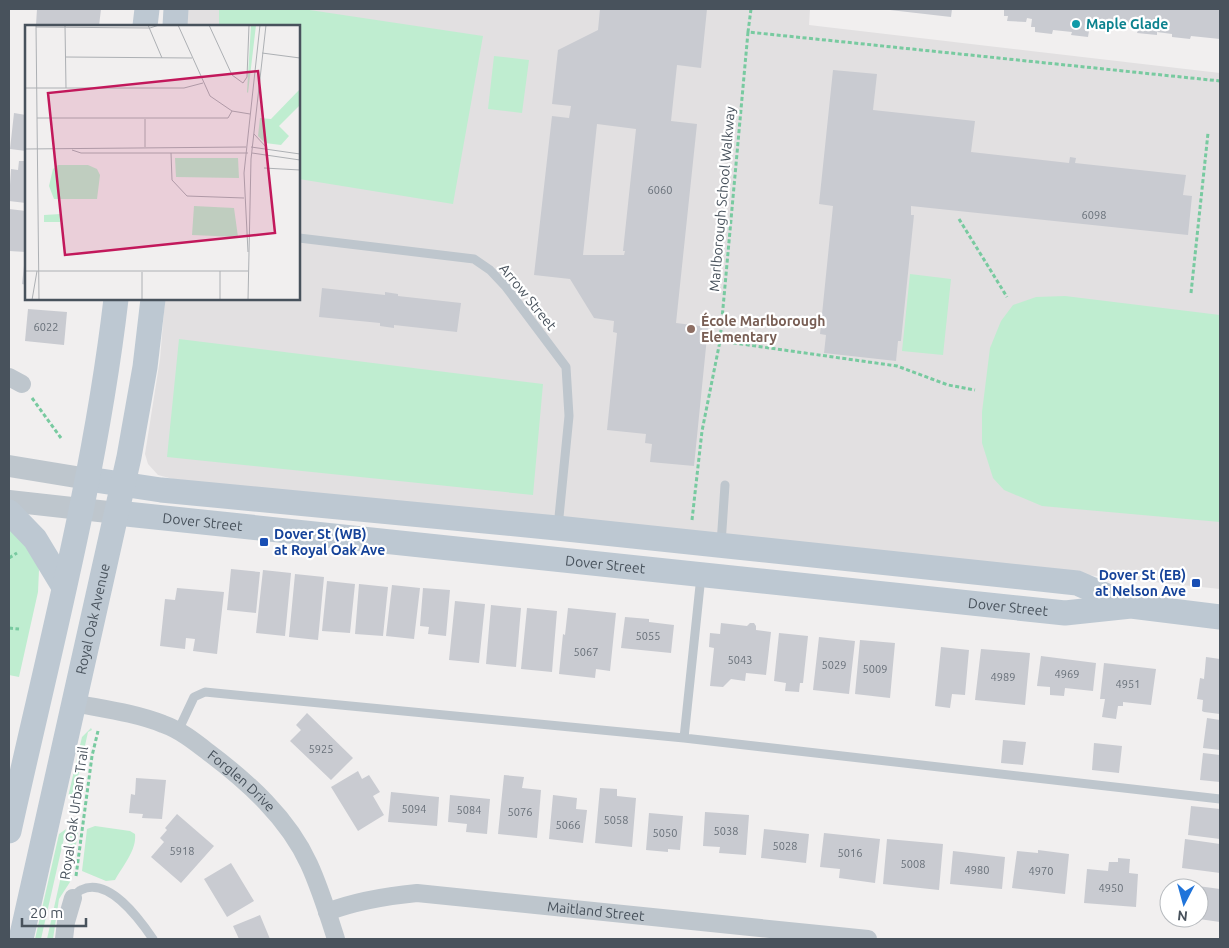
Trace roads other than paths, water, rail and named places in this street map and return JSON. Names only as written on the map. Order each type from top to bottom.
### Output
[{"type":"main road","points":[[146,25],[147,9]]},
{"type":"main road","points":[[175,25],[176,9]]},
{"type":"main road","points":[[9,831],[82,510],[109,357],[116,300]]},
{"type":"main road","name":"Royal Oak Avenue","points":[[22,939],[123,484],[145,367],[152,300]]},
{"type":"main road","name":"Dover Street","points":[[88,479],[161,490],[557,528],[1077,584],[1131,606]]},
{"type":"main road","points":[[9,512],[35,538],[64,587]]},
{"type":"main road","name":"Dover Street","points":[[117,513],[1065,613],[1131,606],[1220,617]]},
{"type":"street","points":[[9,466],[88,479]]},
{"type":"street","name":"Dover Street","points":[[9,501],[117,513]]},
{"type":"street","name":"Forglen Drive","points":[[74,703],[151,719],[178,731],[228,767],[258,794],[292,835],[309,864],[336,939]]},
{"type":"street","name":"Maitland Street","points":[[327,912],[359,902],[417,893],[868,939]]},
{"type":"street","points":[[64,939],[66,922],[73,898]]},
{"type":"lane","name":"Arrow Street","points":[[300,238],[474,259],[490,270],[506,287],[566,367],[569,416],[557,528]]},
{"type":"lane","points":[[721,546],[725,486]]},
{"type":"lane","points":[[684,738],[701,575]]},
{"type":"lane","points":[[178,731],[194,696],[205,692],[684,738],[1220,799]]},
{"type":"lane","points":[[73,898],[81,890],[96,887],[111,893],[127,906],[153,939]]},
{"type":"place","name":"Maple Glade","points":[[1076,24]]},
{"type":"place","name":"École Marlborough Elementary","points":[[691,329]]},
{"type":"place","name":"Dover St (WB) at Royal Oak Ave","points":[[264,542]]},
{"type":"place","name":"Dover St (EB) at Nelson Ave","points":[[1196,583]]}]
